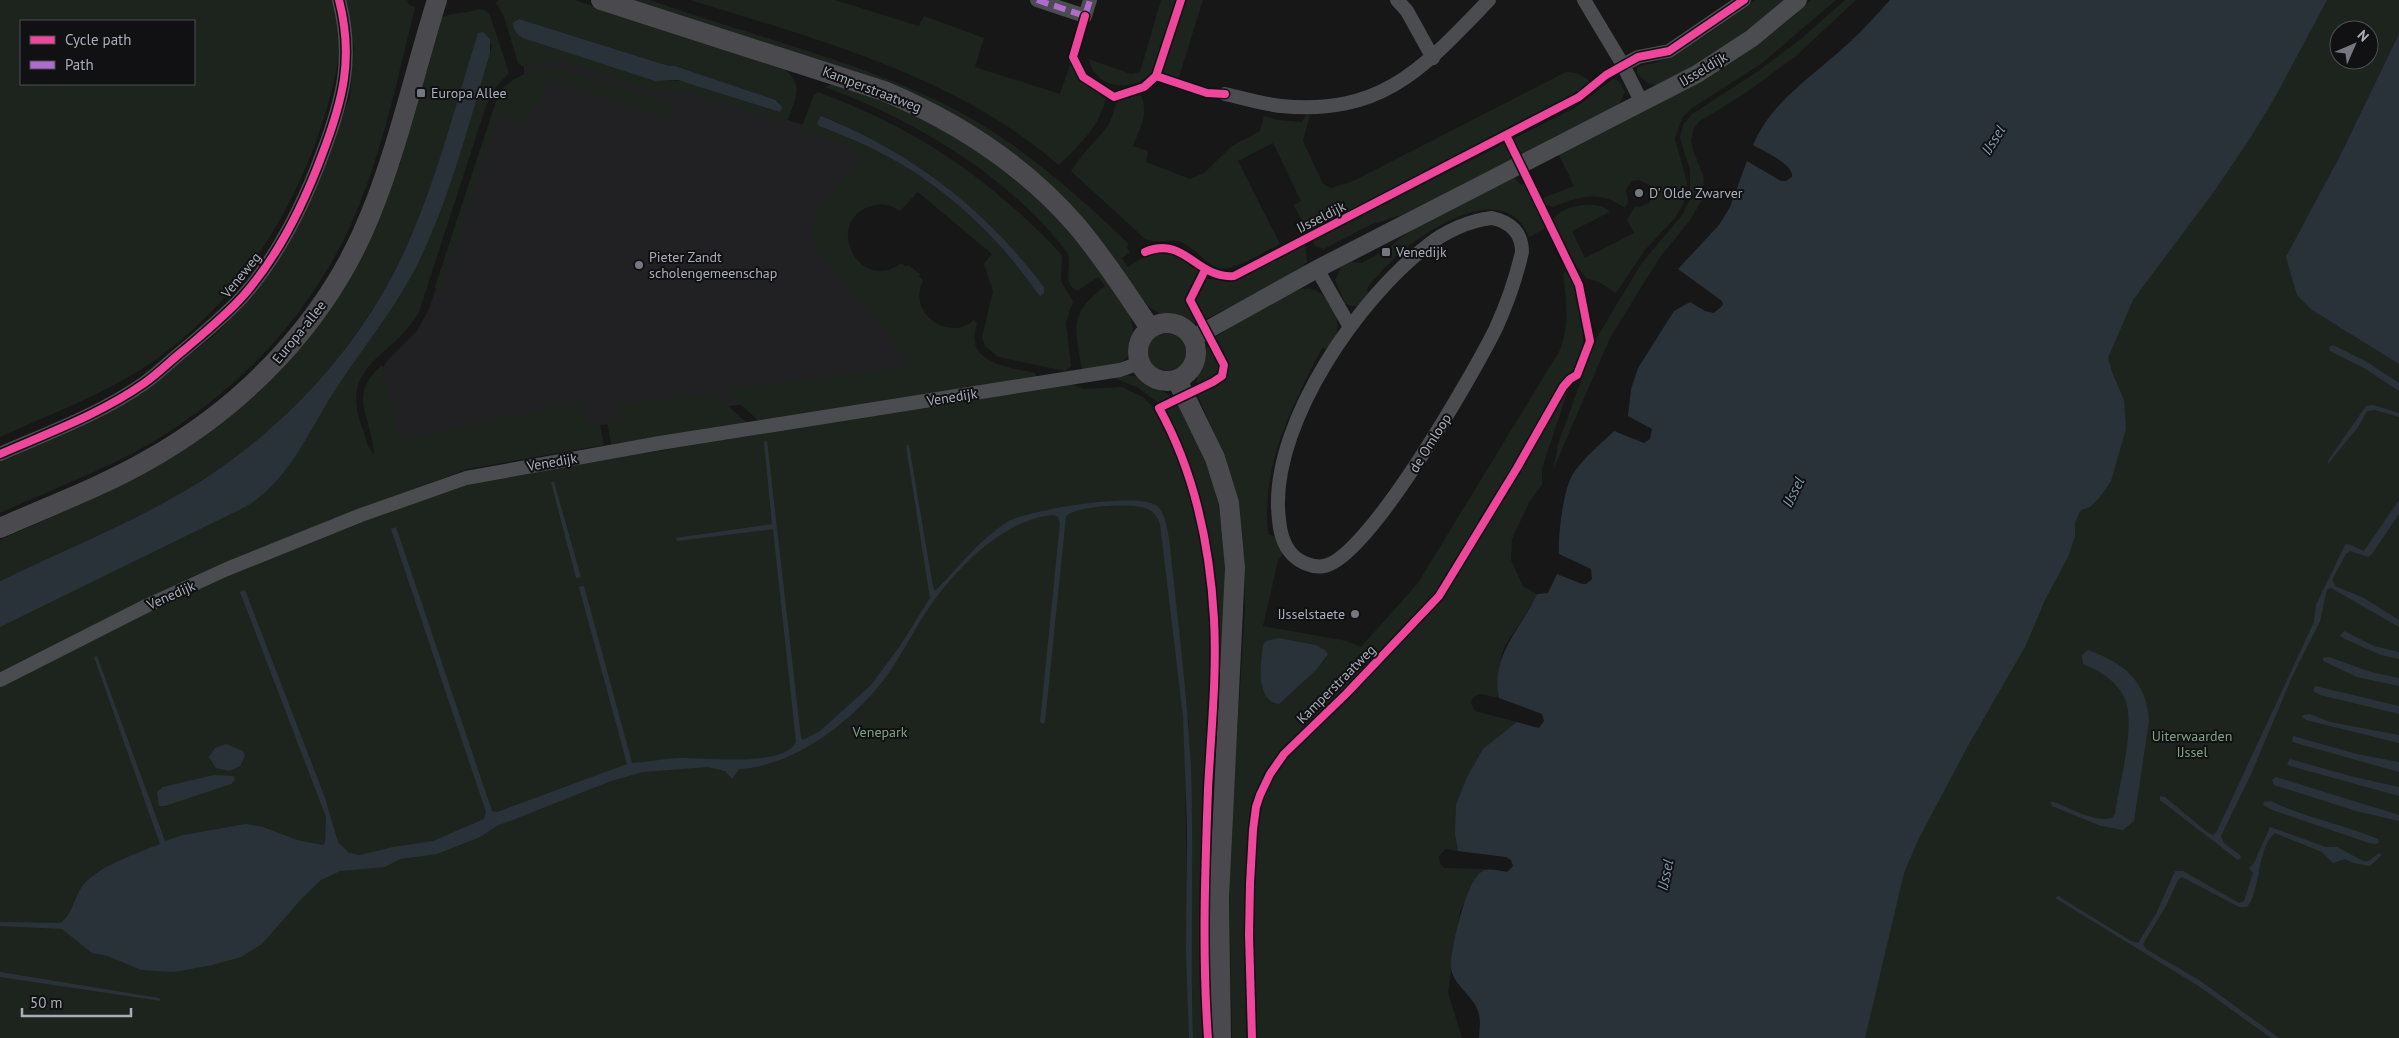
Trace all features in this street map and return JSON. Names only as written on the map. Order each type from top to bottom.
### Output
[{"type":"main road","name":"Europa-allee","points":[[0,519],[119,467],[168,439],[222,402],[264,362],[301,320],[327,283],[364,210],[396,112],[423,0]]},
{"type":"main road","name":"Europa-allee","points":[[0,528],[122,474],[193,432],[248,388],[270,367],[307,325],[334,286],[372,212],[437,0]]},
{"type":"main road","name":"Kamperstraatweg","points":[[601,0],[884,90],[965,131],[1014,166],[1058,205],[1096,249],[1150,328]]},
{"type":"main road","points":[[1161,324],[1178,325],[1193,338],[1197,353],[1195,361],[1191,370],[1177,380],[1158,381],[1149,376],[1140,363],[1137,352],[1139,342],[1150,328],[1161,324]]},
{"type":"main road","points":[[1177,380],[1214,458],[1226,494],[1235,568],[1219,898],[1222,1038]]},
{"type":"street","name":"Veneweg","points":[[0,454],[83,417],[143,384],[210,328],[242,297],[267,266],[300,208],[326,145],[343,92],[346,32],[339,0]]},
{"type":"street","points":[[1037,0],[1085,16],[1090,0]]},
{"type":"street","points":[[1397,0],[1407,11],[1433,58]]},
{"type":"street","points":[[1225,94],[1279,106],[1317,108],[1357,102],[1393,86],[1433,58],[1489,0]]},
{"type":"street","points":[[1584,0],[1623,65],[1642,103]]},
{"type":"street","points":[[1623,65],[1638,57],[1669,51],[1744,0]]},
{"type":"street","name":"IJsseldijk","points":[[1193,338],[1317,269],[1697,74],[1752,38],[1798,0]]},
{"type":"street","name":"de Omloop","points":[[1492,218],[1510,225],[1520,239],[1522,252],[1517,271],[1498,321],[1468,381],[1428,448],[1386,507],[1348,551],[1325,566],[1305,564],[1290,552],[1282,536],[1279,524],[1280,482],[1291,439],[1306,401],[1323,369],[1350,327],[1388,281],[1428,245],[1445,234],[1460,227],[1492,218]]},
{"type":"street","points":[[1317,269],[1350,327]]},
{"type":"street","name":"Venedijk","points":[[0,680],[146,606],[227,570],[361,515],[466,478],[660,443],[1120,370],[1140,363]]},
{"type":"shaded area","name":"Pieter Zandt scholengemeenschap","points":[[557,57],[683,87],[807,126],[866,153],[817,217],[915,365],[899,381],[582,428],[398,473],[377,376],[387,361],[416,332],[429,309],[499,99],[524,77],[524,62]]},
{"type":"green space","points":[[0,0],[334,0],[340,40],[330,98],[314,147],[298,185],[279,221],[257,256],[232,289],[204,319],[174,346],[140,370],[89,398],[0,437]]},
{"type":"green space","points":[[344,0],[407,0],[409,5],[415,7],[391,106],[369,179],[343,240],[324,276],[275,341],[217,397],[185,421],[151,443],[114,463],[0,513],[0,459],[151,386],[216,334],[260,285],[295,231],[314,194],[350,96],[354,47]]},
{"type":"green space","points":[[498,0],[574,0],[775,64],[785,70],[795,81],[796,94],[788,119],[782,122],[682,90],[656,91],[559,61],[522,66],[518,63],[504,17],[496,3]],"holes":[[[519,19],[675,66],[776,100],[780,102],[778,112],[684,81],[666,81],[516,20]]]},
{"type":"green space","points":[[626,0],[650,0],[831,58],[901,85],[963,114],[989,129],[1038,164],[1107,223],[1129,244],[1126,247],[1130,252],[1122,258],[1128,267],[1150,255],[1166,252],[1182,256],[1190,261],[1200,272],[1186,298],[1197,321],[1194,323],[1159,313],[1149,307],[1121,271],[999,145]]},
{"type":"green space","points":[[690,0],[835,0],[919,26],[924,16],[984,38],[975,67],[1060,94],[1071,62],[1077,74],[1085,83],[1106,97],[1094,126],[1082,142],[1059,165],[1018,134],[975,107],[930,84],[836,46]]},
{"type":"green space","points":[[1161,0],[1175,0],[1155,68],[1139,82],[1129,85],[1109,83],[1100,78],[1093,70],[1089,59],[1131,74],[1140,72]]},
{"type":"green space","points":[[1185,0],[1203,0],[1178,80],[1162,75],[1162,67]]},
{"type":"green space","points":[[1755,0],[1786,0],[1701,62],[1667,82],[1656,85],[1650,84],[1637,73],[1637,68],[1660,62],[1699,40]]},
{"type":"green space","points":[[1811,0],[1836,0],[1761,64],[1692,108],[1682,118],[1675,139],[1687,182],[1683,205],[1674,219],[1645,250],[1616,293],[1601,283],[1586,278],[1575,264],[1553,219],[1564,210],[1581,205],[1597,206],[1605,208],[1610,212],[1572,231],[1585,258],[1634,233],[1627,220],[1635,206],[1639,207],[1649,203],[1653,194],[1651,186],[1639,180],[1632,181],[1626,190],[1628,202],[1625,208],[1606,198],[1597,197],[1571,200],[1552,207],[1546,205],[1543,198],[1574,186],[1558,153],[1658,103],[1722,67],[1782,25]]},
{"type":"green space","points":[[1845,0],[1856,0],[1796,56],[1744,94],[1700,121],[1694,128],[1691,141],[1704,178],[1702,200],[1690,220],[1658,260],[1610,338],[1553,470],[1558,444],[1597,337],[1641,264],[1683,214],[1690,198],[1690,170],[1680,138],[1683,125],[1692,114],[1757,72],[1802,38]]},
{"type":"green space","name":"Uiterwaarden IJssel","points":[[2235,0],[2399,0],[2399,1038],[1824,1038]]},
{"type":"green space","name":"Venepark","points":[[478,9],[485,10],[490,15],[509,73],[495,88],[486,106],[419,312],[408,328],[372,363],[363,375],[357,388],[357,406],[366,441],[371,451],[374,454],[363,397],[365,387],[371,376],[382,365],[400,440],[584,401],[588,425],[600,423],[604,445],[467,469],[403,494],[919,407],[1042,389],[1068,383],[1084,389],[1122,387],[1143,397],[1156,410],[1166,428],[1188,488],[1201,540],[1208,593],[1210,650],[1200,935],[1203,1038],[1193,1038],[1191,796],[1188,716],[1185,770],[1189,1038],[0,1038],[0,609],[190,488],[122,524],[0,581],[0,540],[45,520],[125,478],[259,386],[400,164],[437,15],[443,17]],"holes":[[[483,32],[492,46],[436,221],[329,399],[204,479],[260,438],[290,410],[346,348],[370,314],[409,242],[438,165],[478,34]]]},
{"type":"green space","points":[[544,69],[562,71],[673,104],[668,119],[548,80],[539,105],[534,103],[527,125],[498,115],[440,295],[435,287],[498,95],[502,89],[518,77]]},
{"type":"green space","points":[[1566,72],[1581,75],[1593,84],[1308,233],[1294,205],[1301,201],[1273,143],[1238,161],[1280,244],[1233,267],[1219,268],[1214,266],[1183,243],[1145,239],[1071,171],[1109,124],[1119,100],[1141,95],[1144,115],[1133,146],[1148,151],[1146,162],[1190,179],[1204,173],[1232,146],[1260,131],[1264,116],[1277,120],[1302,122],[1306,115],[1310,115],[1303,141],[1323,184],[1331,188],[1353,181]]},
{"type":"green space","points":[[1613,79],[1619,81],[1625,92],[1619,104],[1612,109],[1408,213],[1370,225],[1324,249],[1315,246],[1312,240],[1575,108]]},
{"type":"green space","points":[[833,84],[876,97],[952,133],[1021,181],[1082,244],[1128,312],[1131,318],[1133,341],[1124,360],[1109,366],[1082,370],[1077,343],[1077,323],[1085,305],[1105,286],[1098,277],[1077,291],[1072,287],[1068,278],[1069,257],[1067,252],[1017,198],[957,153],[925,133],[859,100],[825,87]]},
{"type":"green space","points":[[818,92],[854,106],[920,139],[950,158],[1008,203],[1062,255],[1061,281],[1073,301],[1066,323],[1071,366],[1065,371],[998,357],[985,346],[982,338],[993,291],[984,264],[992,254],[918,192],[900,211],[890,206],[879,205],[871,206],[857,214],[849,226],[848,240],[852,252],[861,263],[872,270],[886,270],[901,263],[906,267],[908,265],[920,274],[919,276],[923,281],[920,293],[921,304],[925,313],[933,321],[942,326],[953,328],[964,326],[974,320],[977,324],[974,337],[976,347],[982,355],[1001,365],[1035,373],[1037,378],[759,421],[724,390],[906,367],[906,358],[813,245],[814,217],[863,155],[822,136],[800,131],[814,95]],"holes":[[[834,121],[865,136],[923,170],[975,212],[1000,235],[1044,287],[1038,294],[1022,272],[987,232],[947,196],[903,165],[857,141],[819,126]]]},
{"type":"green space","points":[[1513,176],[1521,185],[1524,184],[1548,227],[1529,237],[1519,220],[1505,212],[1488,210],[1452,219],[1418,239],[1395,258],[1367,288],[1368,295],[1361,303],[1352,306],[1345,303],[1335,280],[1341,267],[1352,262],[1362,263],[1387,249],[1417,225]]},
{"type":"green space","points":[[1305,244],[1307,261],[1300,272],[1206,319],[1196,301],[1206,279],[1237,279]]},
{"type":"green space","points":[[1569,270],[1580,299],[1583,317],[1583,346],[1542,468],[1542,485],[1530,501],[1512,539],[1511,560],[1523,586],[1537,594],[1504,649],[1499,671],[1499,698],[1481,694],[1473,697],[1471,703],[1475,711],[1517,722],[1494,741],[1455,835],[1458,851],[1446,849],[1439,856],[1440,864],[1445,868],[1489,869],[1481,871],[1460,911],[1448,992],[1462,1038],[1232,1038],[1229,869],[1245,606],[1244,559],[1240,520],[1223,455],[1197,393],[1220,383],[1228,373],[1227,358],[1216,337],[1277,299],[1302,289],[1315,290],[1321,294],[1333,310],[1338,325],[1335,339],[1329,349],[1322,348],[1311,369],[1290,413],[1274,459],[1269,482],[1268,530],[1269,535],[1276,536],[1284,552],[1278,561],[1263,626],[1347,641],[1361,647],[1418,583],[1560,350],[1566,321],[1563,273]],"holes":[[[1279,638],[1316,645],[1328,655],[1317,667],[1299,674],[1262,679],[1263,645]]]},
{"type":"green space","points":[[1167,333],[1181,338],[1186,352],[1181,366],[1167,371],[1153,366],[1148,352],[1153,338]]},
{"type":"green space","points":[[1210,343],[1220,363],[1220,370],[1212,378],[1197,385],[1200,363]]},
{"type":"green space","points":[[1127,375],[1140,377],[1172,397],[1158,403],[1137,387],[1111,377]]},
{"type":"green space","points":[[712,392],[747,423],[611,444],[607,422],[617,419],[615,405]]},
{"type":"green space","points":[[1178,403],[1202,451],[1212,478],[1218,505],[1222,533],[1225,589],[1222,674],[1216,674],[1217,605],[1215,581],[1206,531],[1185,459],[1166,414],[1167,407]]},
{"type":"water","name":"IJssel","points":[[1890,0],[2327,0],[2274,99],[2247,143],[2215,190],[2133,300],[2108,358],[2124,400],[2126,429],[2111,481],[2090,507],[2081,510],[2075,522],[2075,536],[2068,557],[2045,600],[2025,647],[1969,744],[1918,840],[1904,873],[1865,1038],[1479,1038],[1480,1021],[1477,1008],[1452,973],[1454,945],[1460,916],[1475,878],[1481,872],[1487,870],[1507,872],[1513,866],[1511,860],[1506,857],[1458,851],[1455,835],[1456,805],[1467,777],[1483,749],[1517,722],[1539,728],[1544,721],[1542,714],[1499,698],[1497,683],[1503,656],[1537,594],[1548,593],[1557,574],[1582,584],[1586,584],[1592,579],[1591,569],[1559,554],[1562,513],[1569,481],[1582,462],[1614,431],[1644,443],[1650,439],[1652,429],[1628,416],[1631,389],[1638,368],[1674,311],[1690,302],[1705,311],[1714,313],[1723,305],[1722,301],[1678,269],[1719,225],[1730,207],[1747,161],[1781,181],[1786,181],[1792,177],[1788,167],[1753,145],[1761,129],[1783,101],[1850,42]]},
{"type":"water","points":[[519,19],[669,66],[675,66],[776,100],[783,108],[779,112],[678,80],[655,81],[523,38],[517,33],[513,25]]},
{"type":"water","points":[[483,32],[490,39],[490,53],[448,191],[438,219],[414,271],[395,304],[340,382],[304,443],[272,486],[245,507],[0,627],[0,581],[98,536],[193,486],[260,438],[320,380],[370,313],[391,278],[409,241],[438,165],[478,33]]},
{"type":"water","points":[[2399,34],[2399,364],[2312,310],[2297,295],[2286,257],[2341,154]]},
{"type":"water","points":[[821,116],[854,130],[916,165],[972,208],[1021,259],[1044,287],[1044,293],[1041,296],[1038,294],[1022,272],[987,232],[947,196],[903,165],[857,141],[819,126],[817,123]]},
{"type":"water","points":[[2333,345],[2367,362],[2399,383],[2399,391],[2364,368],[2330,351],[2329,347]]},
{"type":"water","points":[[2373,405],[2399,413],[2399,417],[2375,410],[2367,411],[2358,427],[2327,465],[2329,459],[2366,406]]},
{"type":"water","points":[[767,441],[801,738],[803,740],[820,731],[871,685],[900,646],[930,598],[906,446],[909,445],[935,591],[987,537],[1007,522],[1018,517],[1036,512],[1107,501],[1129,500],[1146,502],[1160,509],[1165,520],[1169,538],[1182,653],[1191,768],[1193,1038],[1189,1038],[1186,953],[1187,828],[1183,716],[1160,524],[1152,512],[1137,506],[1092,508],[1066,516],[1045,722],[1043,724],[1040,722],[1060,523],[1058,517],[1053,515],[1035,518],[1018,525],[985,546],[970,559],[933,602],[882,682],[869,698],[836,727],[799,751],[779,760],[739,769],[732,779],[725,771],[708,767],[643,772],[611,781],[497,826],[480,837],[437,854],[400,859],[385,867],[340,871],[321,880],[302,898],[262,944],[241,957],[212,965],[174,972],[141,970],[108,956],[92,953],[62,929],[0,926],[0,922],[60,923],[68,915],[84,884],[91,877],[119,861],[160,844],[94,657],[97,656],[165,841],[183,835],[246,824],[263,827],[297,840],[322,845],[325,843],[326,817],[240,592],[245,590],[325,798],[338,842],[349,853],[360,855],[393,847],[433,841],[484,819],[486,812],[391,529],[396,527],[492,811],[497,812],[627,764],[579,587],[584,586],[632,763],[678,758],[760,758],[776,755],[788,750],[796,742],[773,529],[677,541],[676,538],[772,524],[764,442]]},
{"type":"water","points":[[551,482],[554,482],[581,577],[576,578]]},
{"type":"water","points":[[2399,500],[2399,514],[2372,554],[2368,557],[2350,551],[2346,554],[2332,580],[2335,586],[2362,597],[2399,620],[2399,627],[2331,588],[2327,589],[2320,621],[2292,677],[2252,772],[2221,836],[2224,843],[2240,855],[2241,858],[2238,860],[2160,800],[2160,796],[2165,797],[2207,832],[2213,835],[2216,833],[2314,622],[2316,605],[2345,545],[2348,544],[2364,551]]},
{"type":"water","points":[[2344,631],[2374,646],[2399,652],[2399,659],[2381,655],[2345,639],[2340,636]]},
{"type":"water","points":[[1279,638],[1316,645],[1326,651],[1328,655],[1316,670],[1279,704],[1271,702],[1263,689],[1261,661],[1263,645],[1266,641]]},
{"type":"water","points":[[2088,650],[2112,661],[2131,675],[2144,695],[2147,707],[2149,721],[2134,821],[2123,830],[2101,826],[2052,806],[2050,802],[2090,817],[2105,819],[2112,818],[2115,814],[2128,738],[2128,708],[2121,691],[2112,681],[2095,669],[2083,664],[2082,655]]},
{"type":"water","points":[[2329,657],[2371,672],[2399,678],[2399,686],[2357,677],[2323,661],[2323,658]]},
{"type":"water","points":[[2315,686],[2399,706],[2399,714],[2320,695],[2313,691]]},
{"type":"water","points":[[2310,714],[2330,722],[2399,735],[2399,743],[2306,720],[2302,717],[2303,715]]},
{"type":"water","points":[[2293,736],[2357,754],[2399,762],[2399,772],[2292,742]]},
{"type":"water","points":[[226,744],[243,751],[245,756],[240,766],[229,771],[216,768],[209,757],[215,748]]},
{"type":"water","points":[[2290,759],[2354,777],[2399,787],[2399,796],[2290,766],[2287,764]]},
{"type":"water","points":[[214,775],[233,776],[235,780],[231,784],[165,806],[159,806],[157,792],[163,787]]},
{"type":"water","points":[[2276,777],[2399,815],[2399,821],[2356,811],[2274,785],[2272,780]]},
{"type":"water","points":[[2271,801],[2297,812],[2365,834],[2378,839],[2379,842],[2377,844],[2369,843],[2275,811],[2263,805],[2264,802]]},
{"type":"water","points":[[2270,827],[2326,847],[2337,847],[2363,861],[2369,861],[2379,853],[2382,855],[2370,866],[2353,863],[2345,859],[2333,863],[2322,852],[2275,833],[2269,840],[2261,859],[2255,891],[2247,907],[2239,907],[2182,877],[2178,880],[2166,906],[2143,944],[2146,949],[2199,980],[2279,1038],[2271,1038],[2200,987],[2055,898],[2058,896],[2131,941],[2138,943],[2156,914],[2175,871],[2183,871],[2239,903],[2244,901],[2253,873],[2249,868],[2254,863]]},
{"type":"water","points":[[0,972],[159,998],[161,1001],[0,977]]},
{"type":"marked path","points":[[1037,0],[1085,16],[1090,0]]},
{"type":"cycle path","points":[[0,454],[92,414],[143,384],[222,317],[243,296],[268,264],[298,211],[315,174],[336,116],[341,97],[346,60],[346,41],[339,0]]},
{"type":"cycle path","points":[[1085,16],[1073,57],[1083,77],[1114,97],[1144,87],[1156,76],[1181,0]]},
{"type":"cycle path","points":[[1145,252],[1159,248],[1170,249],[1181,253],[1210,271],[1221,275],[1234,276],[1579,97],[1606,75],[1638,57],[1669,51],[1744,0]]},
{"type":"cycle path","points":[[1156,76],[1207,93],[1225,94]]},
{"type":"cycle path","points":[[1252,1038],[1249,935],[1253,830],[1256,807],[1270,774],[1284,754],[1346,694],[1439,596],[1517,468],[1563,387],[1570,379],[1577,375],[1590,341],[1579,285],[1506,135]]},
{"type":"cycle path","points":[[1205,270],[1190,300],[1224,365],[1222,376],[1159,408],[1182,457],[1191,483],[1204,537],[1212,592],[1215,661],[1208,789],[1205,914],[1208,1038]]},
{"type":"place","name":"Europa Allee","points":[[421,93]]},
{"type":"place","name":"D' Olde Zwarver","points":[[1639,193]]},
{"type":"place","name":"Venedijk","points":[[1386,252]]},
{"type":"place","name":"Pieter Zandt scholengemeenschap","points":[[639,265]]},
{"type":"place","name":"IJsselstaete","points":[[1355,614]]}]
